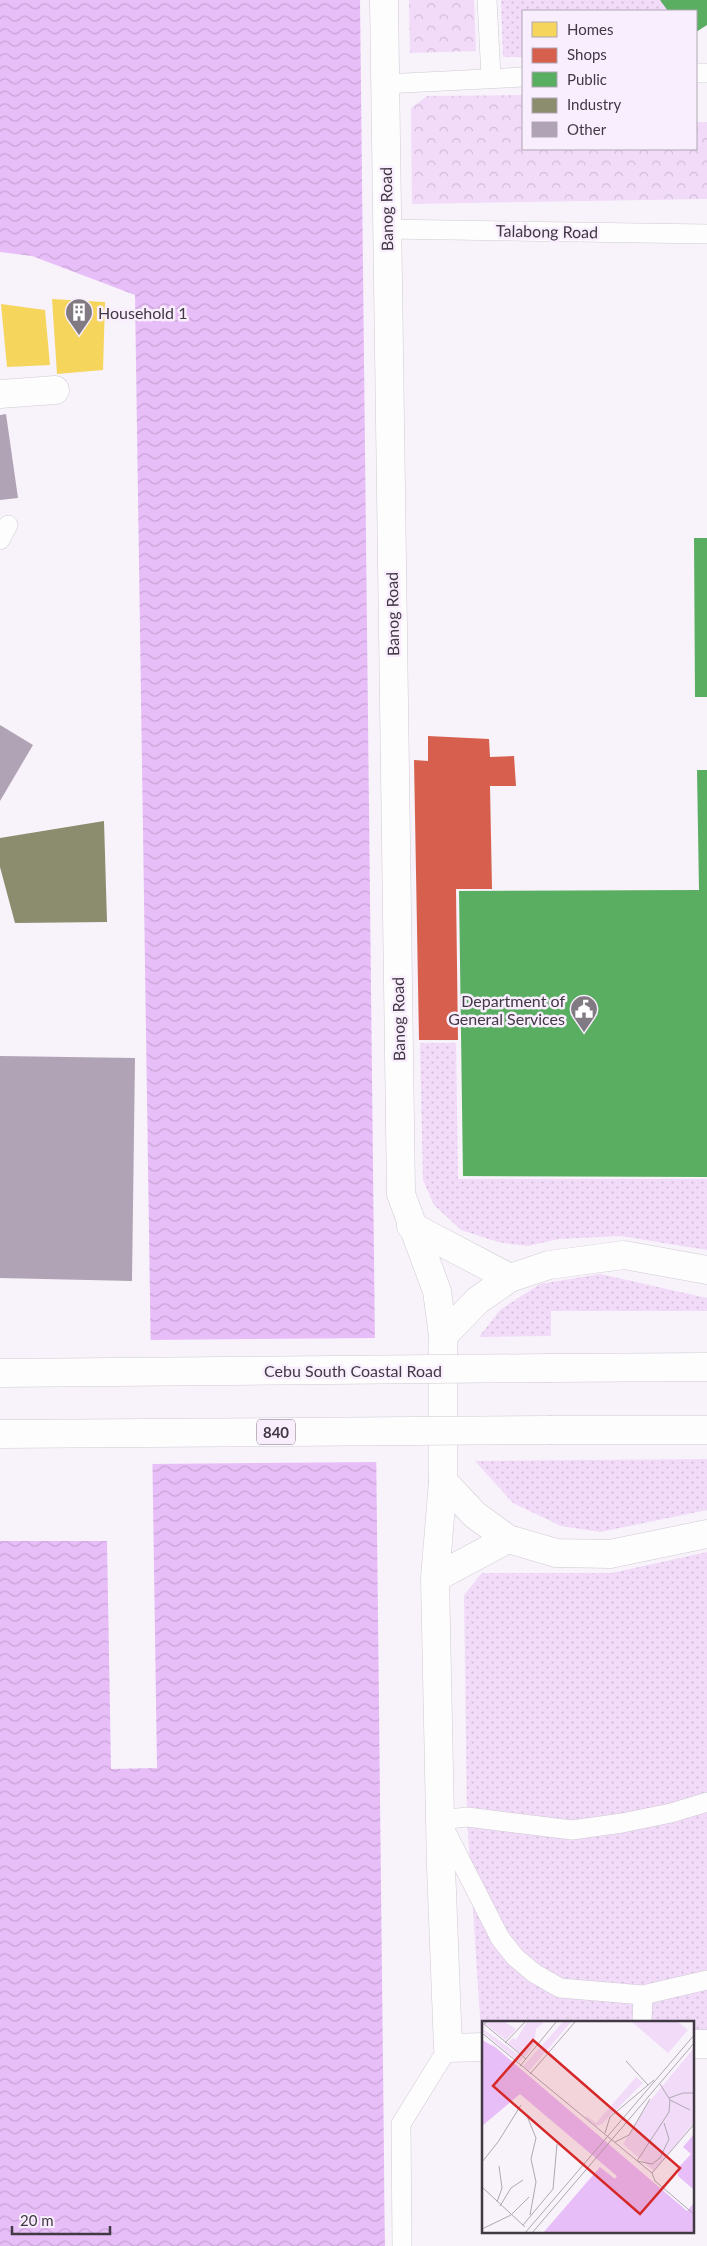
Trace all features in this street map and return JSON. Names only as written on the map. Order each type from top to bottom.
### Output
[{"type":"main road","name":"Banog Road","points":[[384,0],[401,1194],[411,1226],[437,1291],[443,1336],[443,1482],[435,1578],[440,1820],[448,2048]]},
{"type":"main road","points":[[0,394],[55,390]]},
{"type":"main road","points":[[411,1226],[510,1278]]},
{"type":"main road","points":[[443,1336],[478,1300],[510,1278],[549,1265],[624,1255],[707,1270]]},
{"type":"main road","name":"Cebu South Coastal Road","points":[[0,1373],[707,1367]]},
{"type":"main road","name":"840","points":[[0,1434],[707,1430]]},
{"type":"main road","points":[[443,1482],[475,1515],[508,1539],[556,1553],[610,1554],[707,1534]]},
{"type":"main road","points":[[435,1578],[508,1539]]},
{"type":"main road","points":[[694,2044],[707,2044]]},
{"type":"main road","points":[[448,2048],[482,2046]]},
{"type":"lane","points":[[487,0],[491,77]]},
{"type":"lane","points":[[384,84],[491,77],[522,77]]},
{"type":"lane","name":"Talabong Road","points":[[387,229],[707,234]]},
{"type":"lane","points":[[707,1802],[671,1813],[622,1823],[572,1830],[467,1817],[440,1820],[500,1938],[515,1956],[534,1973],[560,1988],[643,1995],[707,1980]]},
{"type":"lane","points":[[642,2021],[643,1995]]},
{"type":"lane","points":[[402,2246],[401,2124],[448,2048]]},
{"type":"green space","points":[[409,0],[474,0],[476,51],[410,53]]},
{"type":"green space","points":[[501,0],[707,0],[707,25],[697,31],[697,10],[522,10],[522,57],[503,57]]},
{"type":"green space","points":[[522,95],[522,150],[697,150],[697,122],[707,122],[707,199],[412,204],[411,108],[427,96]]},
{"type":"green space","points":[[420,1043],[456,1043],[458,1179],[707,1179],[707,1250],[621,1236],[559,1239],[527,1246],[498,1242],[461,1230],[434,1205],[423,1180]]},
{"type":"green space","points":[[600,1274],[707,1298],[707,1311],[551,1311],[551,1336],[479,1337],[500,1310],[540,1284]]},
{"type":"green space","points":[[707,1459],[707,1510],[600,1532],[561,1526],[513,1503],[475,1461]]},
{"type":"green space","points":[[707,1552],[707,2041],[694,2041],[694,2021],[482,2021],[482,2047],[467,1818],[464,1595],[482,1573],[612,1573]]},
{"type":"water","points":[[0,0],[360,0],[385,2246],[0,2246],[0,1541],[107,1541],[111,1769],[157,1768],[135,295],[32,256],[0,252]]},
{"type":"pier","points":[[378,1338],[379,1462],[150,1464],[148,1340]]},
{"type":"pier","points":[[384,2115],[386,2115],[387,2246],[385,2246]]},
{"type":"building: Homes","name":"Household 1","points":[[52,299],[105,302],[103,370],[57,374]]},
{"type":"building: Homes","points":[[1,304],[45,310],[50,365],[7,367]]},
{"type":"building: Shops","points":[[428,736],[489,739],[490,757],[514,756],[516,786],[490,786],[492,889],[456,889],[458,1040],[419,1040],[414,760],[428,761]]},
{"type":"building: Public","points":[[660,0],[707,0],[707,25],[697,31],[697,10],[667,10]]},
{"type":"building: Public","points":[[694,538],[707,538],[707,697],[695,697]]},
{"type":"building: Public","name":"Department of General Services","points":[[697,770],[707,770],[707,1177],[463,1176],[459,891],[699,890]]},
{"type":"building: Industry","points":[[104,821],[107,922],[15,923],[0,867],[0,838]]},
{"type":"building: Other","points":[[6,414],[18,498],[0,500],[0,415]]},
{"type":"building: Other","points":[[0,725],[33,745],[0,801]]},
{"type":"building: Other","points":[[0,1056],[135,1058],[132,1281],[0,1278]]},
{"type":"place","name":"Household 1","points":[[79,336]]},
{"type":"place","name":"Department of General Services","points":[[584,1033]]}]
